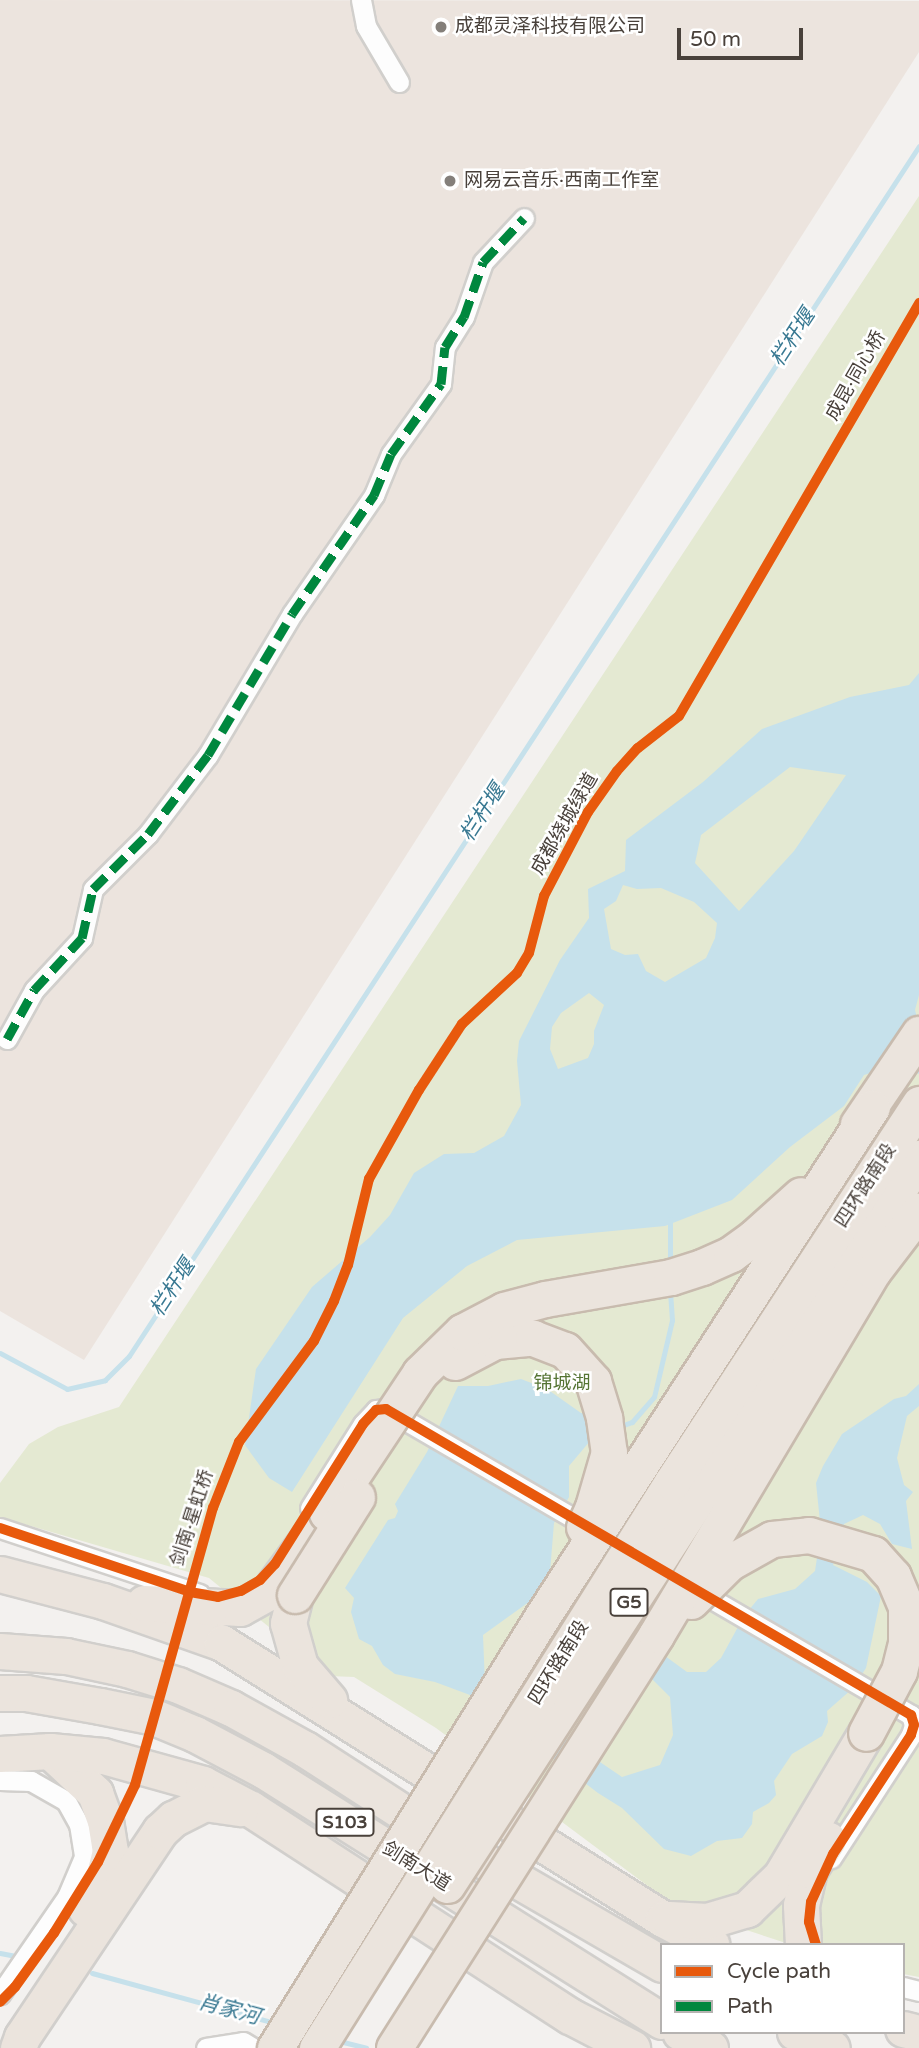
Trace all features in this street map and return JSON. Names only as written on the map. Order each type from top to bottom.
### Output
[{"type":"highway","points":[[275,2048],[542,1617],[919,1034]]},
{"type":"highway","name":"四环路南段","points":[[317,2048],[672,1482],[919,1104]]},
{"type":"highway","points":[[103,1601],[240,1608],[269,1592],[327,1513],[420,1373],[462,1332],[514,1307],[545,1298],[671,1278],[732,1254],[782,1214],[818,1178],[872,1107]]},
{"type":"highway","name":"四环路南段","points":[[344,2048],[701,1490],[919,1158]]},
{"type":"highway","points":[[394,2048],[656,1635],[873,1270],[919,1211]]},
{"type":"highway","points":[[347,1721],[300,1666],[288,1623],[295,1595],[425,1394],[454,1363],[495,1341],[533,1338],[565,1350],[593,1381],[604,1418],[609,1452],[593,1507],[542,1617]]},
{"type":"highway","points":[[656,1635],[729,1563],[772,1539],[809,1535],[873,1554],[893,1576],[906,1606],[906,1643],[899,1671],[874,1739],[810,1870],[801,1905],[803,1943]]},
{"type":"highway","points":[[0,1574],[103,1601],[222,1643],[663,1919],[708,1943]]},
{"type":"highway","name":"剑南大道","points":[[0,1651],[66,1656],[127,1669],[178,1685],[231,1707],[305,1749],[424,1826],[660,1963]]},
{"type":"highway","points":[[663,1919],[707,1921],[747,1909],[781,1876],[919,1676]]},
{"type":"highway","name":"剑南大道","points":[[0,1693],[26,1693],[154,1717],[195,1734],[263,1770],[660,2020]]},
{"type":"highway","points":[[0,1754],[50,1751],[103,1756],[203,1784],[251,1809],[570,2016],[632,2048]]},
{"type":"highway","points":[[0,2047],[102,1882],[110,1851],[105,1820],[95,1793],[50,1751]]},
{"type":"highway","points":[[18,2048],[22,2037],[160,1831],[173,1819],[204,1803],[251,1809]]},
{"type":"highway","points":[[570,2016],[593,2048]]},
{"type":"highway","points":[[684,2034],[710,2048]]},
{"type":"highway","points":[[800,2034],[832,2048]]},
{"type":"street","points":[[361,0],[366,26],[399,82]]},
{"type":"street","points":[[7,1039],[34,990],[82,938],[93,888],[148,834],[208,755],[292,614],[374,495],[391,454],[441,384],[445,347],[464,317],[483,262],[524,218]]},
{"type":"street","points":[[0,1528],[190,1592],[218,1597],[241,1591],[260,1580],[275,1564],[363,1424],[376,1410],[386,1409],[911,1715],[914,1725],[833,1854],[811,1902],[809,1922],[815,1943]]},
{"type":"street","points":[[0,1780],[31,1781],[66,1801],[79,1824],[84,1857],[67,1897],[0,1994]]},
{"type":"street","points":[[206,2048],[243,2042],[253,2048]]},
{"type":"shaded area","points":[[0,0],[919,1],[919,52],[84,1360],[0,1311]]},
{"type":"green space","name":"锦城湖","points":[[919,196],[919,1977],[905,1974],[905,1943],[786,1943],[676,1907],[436,1728],[354,1677],[329,1676],[209,1578],[0,1517],[0,1483],[29,1444],[58,1427],[119,1407]]},
{"type":"water","points":[[919,673],[919,995],[915,1010],[919,1025],[919,1074],[898,1064],[864,1075],[844,1106],[790,1147],[732,1200],[665,1226],[517,1240],[467,1266],[403,1318],[292,1492],[269,1478],[245,1445],[256,1369],[312,1287],[370,1237],[390,1215],[414,1173],[444,1154],[474,1153],[504,1136],[521,1105],[517,1061],[519,1041],[560,960],[589,918],[588,889],[625,871],[626,840],[703,782],[762,729],[850,697],[909,685]],"holes":[[[790,767],[846,775],[794,851],[739,911],[695,863],[701,835]],[[623,885],[637,889],[661,888],[694,902],[717,923],[715,938],[706,958],[665,982],[646,971],[638,954],[625,955],[611,949],[604,909],[616,901]],[[589,993],[604,1005],[588,1058],[558,1069],[550,1049],[552,1027],[561,1013]]]},
{"type":"water","points":[[521,1379],[547,1389],[581,1413],[602,1415],[590,1441],[569,1466],[569,1497],[554,1523],[550,1572],[687,1672],[706,1672],[721,1658],[744,1616],[758,1599],[795,1589],[815,1571],[821,1531],[816,1483],[842,1434],[894,1399],[906,1396],[919,1384],[919,1406],[907,1416],[897,1458],[904,1485],[913,1492],[906,1501],[912,1549],[892,1544],[880,1524],[863,1515],[844,1524],[833,1565],[867,1582],[881,1596],[866,1668],[852,1689],[827,1711],[828,1722],[822,1736],[792,1754],[774,1781],[776,1795],[769,1803],[753,1812],[752,1824],[742,1838],[717,1841],[691,1856],[664,1849],[622,1808],[598,1793],[470,1695],[435,1682],[395,1674],[383,1665],[372,1646],[359,1639],[351,1612],[354,1598],[345,1588],[388,1520],[395,1518],[398,1511],[395,1504],[427,1452],[458,1386],[488,1386]],"holes":[[[533,1599],[633,1660],[670,1697],[673,1735],[660,1765],[622,1777],[485,1684],[483,1635]]]},
{"type":"waterway","name":"栏杆堰","points":[[0,1353],[67,1389],[105,1380],[129,1356],[919,146]]},
{"type":"waterway","points":[[670,1219],[670,1265]]},
{"type":"waterway","points":[[618,1427],[632,1422],[654,1397],[672,1320],[670,1289]]},
{"type":"waterway","name":"肖家河","points":[[0,1953],[16,1956]]},
{"type":"waterway","name":"肖家河","points":[[92,1973],[275,2023]]},
{"type":"waterway","name":"肖家河","points":[[335,2040],[366,2048]]},
{"type":"marked path","points":[[7,1039],[34,990],[82,938],[93,889],[148,834],[208,755],[292,614],[374,495],[391,454],[441,384],[445,347],[464,317],[483,262],[524,218]]},
{"type":"cycle path","name":"成昆·同心桥","points":[[0,2002],[15,1987],[54,1933],[98,1862],[135,1785],[213,1508],[239,1442],[314,1341],[334,1301],[348,1265],[369,1179],[419,1090],[462,1024],[517,973],[529,953],[544,896],[588,812],[617,771],[638,748],[679,716],[919,303]]},
{"type":"cycle path","points":[[0,1528],[190,1592],[218,1597],[241,1591],[260,1580],[275,1564],[363,1424],[376,1410],[386,1409],[911,1715],[914,1725],[911,1735],[833,1854],[811,1902],[809,1922],[815,1943]]},
{"type":"place","name":"成都灵泽科技有限公司","points":[[441,27]]},
{"type":"place","name":"网易云音乐·西南工作室","points":[[450,181]]}]
